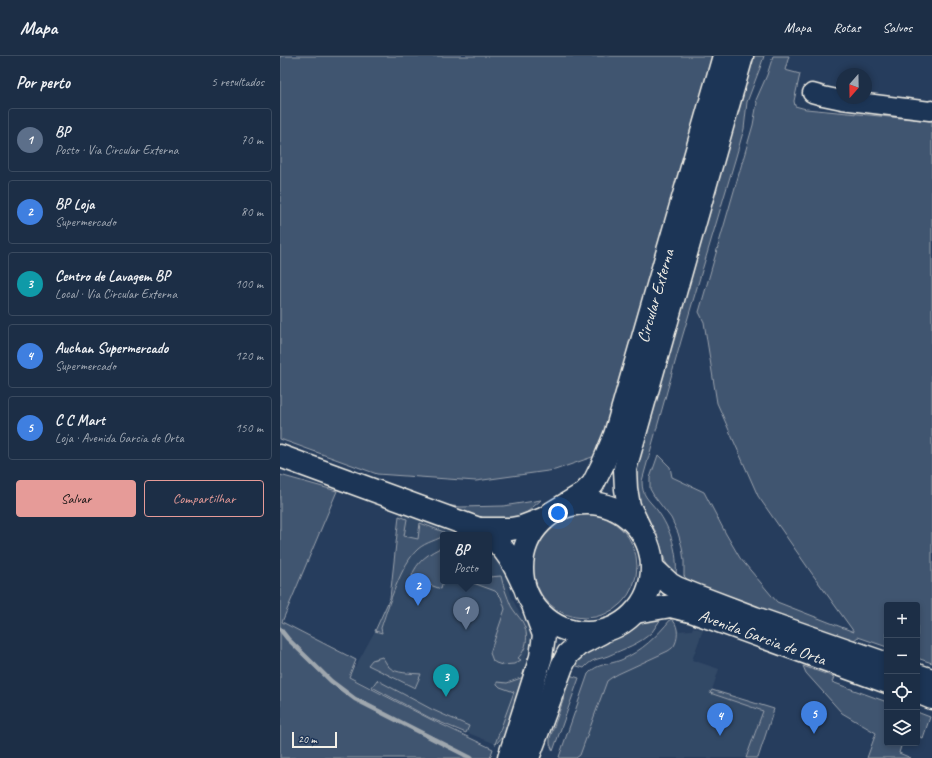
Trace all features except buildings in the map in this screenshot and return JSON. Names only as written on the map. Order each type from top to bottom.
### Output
[{"type":"main road","name":"Circular Externa","points":[[547,516],[583,494],[593,484],[615,435],[724,56]]},
{"type":"main road","name":"Circular Externa","points":[[642,532],[629,506],[625,469],[742,56]]},
{"type":"main road","points":[[280,456],[482,532]]},
{"type":"main road","points":[[491,532],[522,527],[571,505],[584,503],[597,504],[621,512],[642,532],[651,553],[654,569],[648,591],[643,602],[626,621],[578,645],[568,654],[562,666],[528,758]]},
{"type":"main road","points":[[523,584],[522,558],[525,546],[531,534],[547,516]]},
{"type":"main road","points":[[492,538],[497,541],[513,563],[527,596],[534,607],[543,616],[553,624],[565,630],[577,633],[602,632]]},
{"type":"main road","name":"Avenida Garcia de Orta","points":[[654,569],[670,584],[677,588],[755,618],[884,663]]},
{"type":"main road","name":"Avenida Garcia de Orta","points":[[635,612],[671,606],[691,611],[884,681]]},
{"type":"main road","points":[[509,758],[541,657],[544,636],[534,607]]},
{"type":"main road","points":[[920,676],[932,680]]},
{"type":"main road","points":[[920,693],[932,698]]},
{"type":"street","points":[[812,93],[842,100],[932,110]]},
{"type":"shaded area","points":[[280,56],[715,56],[598,455],[555,470],[476,481],[377,474],[280,439]]},
{"type":"shaded area","points":[[752,56],[764,56],[747,102],[744,129],[681,341],[642,481],[644,494],[662,517],[670,533],[675,550],[676,576],[672,573],[665,561],[657,534],[653,527],[634,503],[633,474]]},
{"type":"shaded area","points":[[773,56],[789,56],[785,70],[800,74],[794,101],[795,106],[806,109],[932,121],[932,663],[920,659],[920,602],[884,602],[884,646],[858,637],[853,641],[719,594],[687,579],[684,576],[684,561],[678,533],[671,518],[650,489],[650,478],[658,455],[670,467],[672,477],[704,492],[740,558],[777,602],[854,632],[758,496],[717,403],[704,322],[699,312],[753,125],[757,103],[756,100],[767,75]]},
{"type":"shaded area","points":[[280,475],[337,491],[282,622],[356,660],[349,677],[430,719],[493,749],[490,758],[280,758]]},
{"type":"shaded area","points":[[541,500],[522,516],[514,520],[504,521],[483,518],[443,505],[461,507],[503,506]]},
{"type":"shaded area","points":[[400,513],[449,532],[440,532],[440,584],[492,584],[492,553],[495,555],[505,570],[511,596],[529,627],[531,640],[529,651],[526,656],[524,680],[496,744],[430,718],[349,676],[375,631],[390,598]]},
{"type":"shaded area","points":[[585,514],[605,518],[622,529],[633,546],[637,566],[633,586],[622,603],[605,614],[585,618],[565,614],[548,603],[537,586],[533,566],[537,546],[548,529],[565,518]]},
{"type":"shaded area","points":[[399,516],[407,519],[404,536],[418,539],[420,523],[444,532],[440,532],[440,538],[418,549],[412,556],[401,575],[387,609],[381,628],[382,633],[375,631],[390,598]]},
{"type":"shaded area","points":[[440,548],[440,584],[442,584],[441,589],[412,576],[420,562]]},
{"type":"shaded area","points":[[501,576],[511,606],[522,621],[526,630],[526,645],[518,658],[521,660],[514,664],[502,665],[496,663],[493,661],[490,653],[505,609],[501,597],[495,591],[476,584],[492,584],[492,577]]},
{"type":"shaded area","points":[[663,616],[652,632],[637,643],[593,661],[584,668],[570,664],[586,648],[623,636],[643,621]]},
{"type":"shaded area","points":[[671,619],[675,623],[677,630],[677,637],[674,646],[668,651],[618,674],[607,681],[580,755],[576,758],[559,757],[588,674],[599,666],[617,662],[636,652],[655,637]]},
{"type":"shaded area","points":[[693,627],[703,630],[692,660],[719,669],[711,693],[763,711],[746,758],[576,758],[580,754],[607,681],[618,674],[668,651],[672,648],[678,637],[677,631],[692,630]]},
{"type":"shaded area","points":[[382,657],[389,667],[396,671],[421,674],[415,688],[368,665],[372,660]]},
{"type":"shaded area","points":[[803,666],[834,677],[832,682],[884,701],[884,746],[901,746],[899,753],[911,758],[867,758],[876,733],[842,713],[806,673]]},
{"type":"shaded area","points":[[566,674],[579,678],[553,751],[550,744],[550,738],[565,695]]},
{"type":"shaded area","points":[[524,678],[505,734],[495,744],[514,692],[500,687],[497,682],[507,683]]},
{"type":"shaded area","points":[[377,680],[433,710],[469,726],[466,733],[430,718],[372,687]]},
{"type":"shaded area","points":[[712,690],[774,709],[758,758],[746,758],[763,711],[710,693]]},
{"type":"shaded area","points":[[920,713],[930,717],[923,738],[920,737]]},
{"type":"waterway","points":[[280,629],[288,639],[331,681],[355,699],[471,758]]},
{"type":"place","name":"BP Loja","points":[[418,606]]},
{"type":"place","name":"BP","points":[[466,630]]},
{"type":"place","name":"Centro de Lavagem BP","points":[[446,697]]},
{"type":"place","name":"C C Mart","points":[[814,734]]},
{"type":"place","name":"Auchan Supermercado","points":[[720,736]]}]
